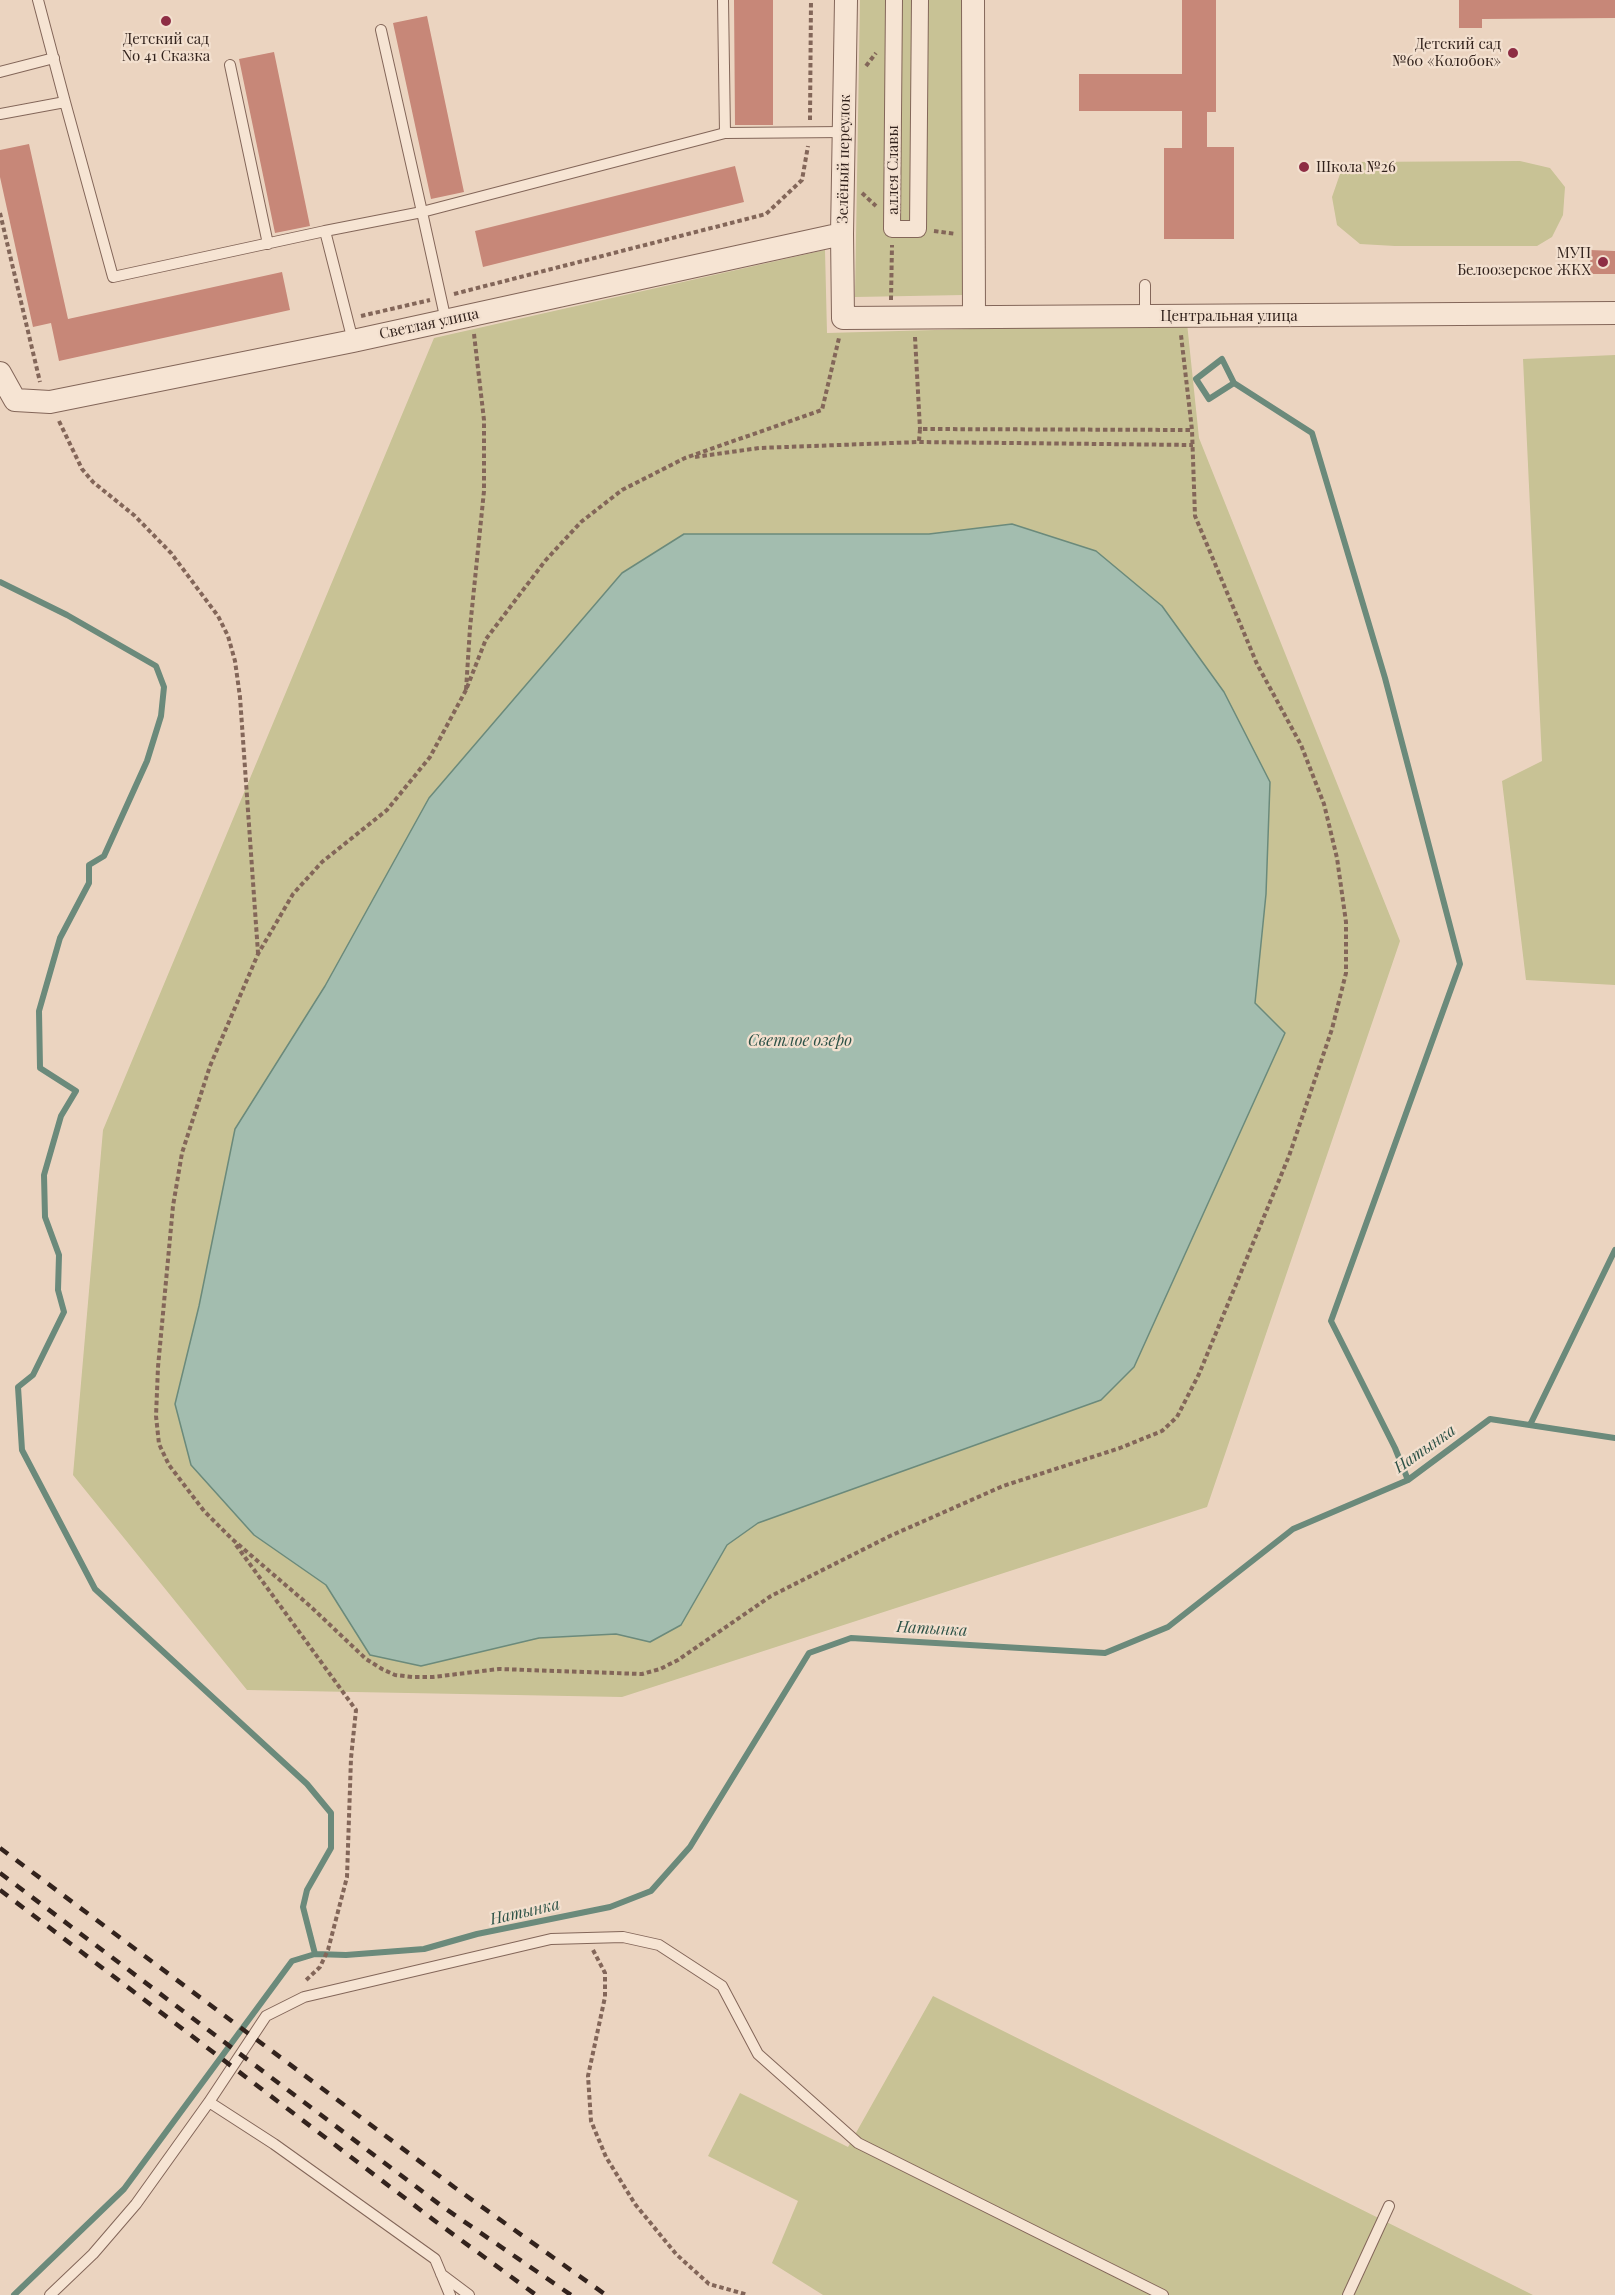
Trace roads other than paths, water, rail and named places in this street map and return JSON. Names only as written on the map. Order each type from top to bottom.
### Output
[{"type":"street","name":"Зелёный переулок","points":[[843,318],[846,0]]},
{"type":"street","name":"аллея Славы","points":[[894,0],[892,225],[918,229],[920,0]]},
{"type":"street","points":[[973,0],[974,316]]},
{"type":"street","name":"Светлая улица","points":[[0,374],[15,400],[50,402],[353,341],[842,234]]},
{"type":"street","name":"Центральная улица","points":[[843,318],[1615,313]]},
{"type":"lane","points":[[38,0],[113,277],[422,212],[725,133],[845,132]]},
{"type":"lane","points":[[723,0],[725,133]]},
{"type":"lane","points":[[381,30],[439,298],[446,321]]},
{"type":"lane","points":[[0,72],[54,58]]},
{"type":"lane","points":[[230,65],[268,244]]},
{"type":"lane","points":[[0,114],[65,102]]},
{"type":"lane","points":[[325,231],[353,341]]},
{"type":"lane","points":[[1145,285],[1145,317]]},
{"type":"lane","points":[[50,2295],[93,2254],[136,2204],[209,2102],[266,2016],[304,1997],[551,1939],[623,1936],[659,1945],[722,1986],[758,2054],[858,2143],[1163,2295]]},
{"type":"lane","points":[[209,2102],[274,2144],[435,2259],[450,2295]]},
{"type":"lane","points":[[1348,2295],[1389,2206]]},
{"type":"lane","points":[[441,2274],[469,2295]]},
{"type":"water","name":"Светлое озеро","points":[[1012,524],[1096,551],[1162,606],[1224,692],[1270,782],[1266,894],[1255,1003],[1285,1033],[1134,1367],[1101,1400],[758,1523],[727,1545],[681,1625],[650,1642],[616,1634],[539,1638],[421,1666],[370,1655],[326,1585],[254,1535],[191,1465],[175,1404],[199,1306],[235,1129],[325,986],[429,798],[622,573],[684,534],[929,534]]},
{"type":"waterway","points":[[1234,383],[1209,399],[1196,379],[1222,359],[1234,383],[1312,433],[1385,678],[1460,964],[1331,1321],[1395,1448],[1408,1480]]},
{"type":"waterway","points":[[0,582],[67,615],[156,666],[164,687],[161,716],[147,761],[104,856],[89,865],[89,883],[60,938],[39,1011],[40,1068],[76,1091],[61,1116],[44,1175],[45,1217],[59,1255],[58,1290],[64,1312],[33,1375],[18,1387],[22,1450],[95,1589],[307,1784],[331,1813],[331,1848],[307,1890],[303,1907],[315,1954]]},
{"type":"waterway","points":[[1530,1425],[1615,1250]]},
{"type":"waterway","name":"Натынка","points":[[14,2295],[124,2189],[292,1961],[315,1954],[346,1955],[424,1949],[477,1934],[610,1907],[651,1891],[690,1847],[809,1653],[851,1638],[1105,1653],[1168,1627],[1293,1529],[1408,1480],[1490,1419],[1615,1438]]},
{"type":"railway","points":[[0,1848],[454,2187],[606,2295]]},
{"type":"railway","points":[[0,1873],[443,2207],[571,2295]]},
{"type":"railway","points":[[0,1890],[435,2221],[536,2295]]},
{"type":"place","name":"Детский сад No 41 Сказка","points":[[166,21]]},
{"type":"place","name":"Детский сад №60 «Колобок»","points":[[1513,53]]},
{"type":"place","name":"Школа №26","points":[[1304,167]]},
{"type":"place","name":"МУП Белоозерское ЖКХ","points":[[1603,262]]}]
